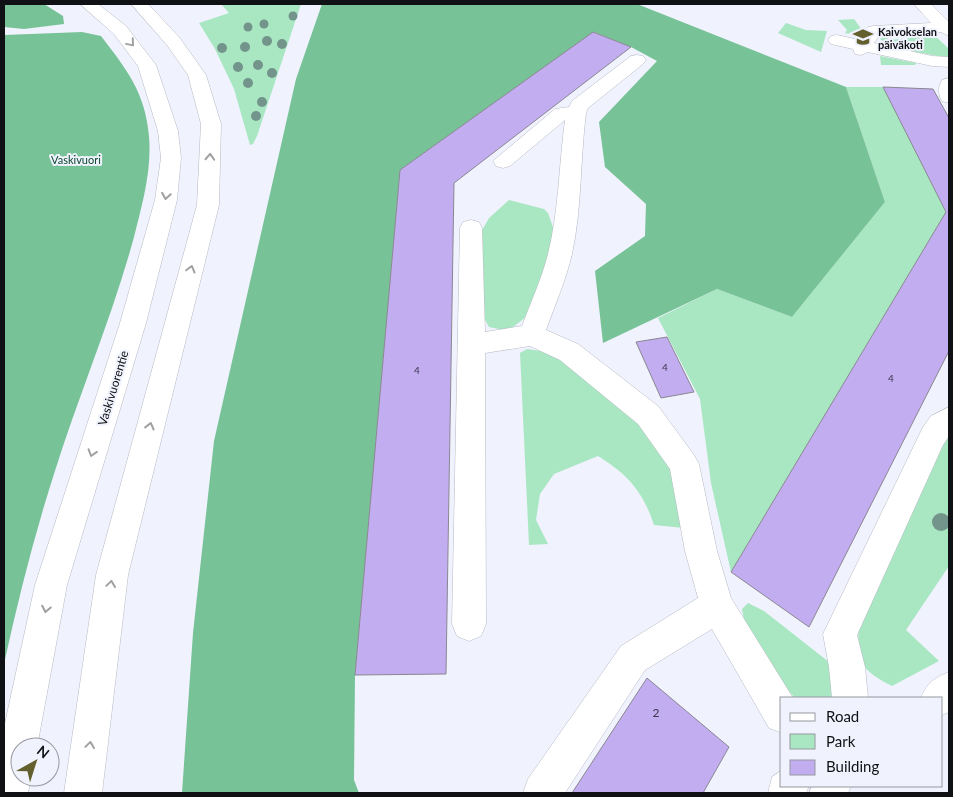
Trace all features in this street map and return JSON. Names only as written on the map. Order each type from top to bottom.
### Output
[{"type":"main road","points":[[83,793],[112,575],[208,205],[212,124],[196,75],[173,41],[139,4]]},
{"type":"main road","points":[[922,4],[947,29]]},
{"type":"main road","name":"Vaskivuorentie","points":[[9,793],[51,585],[133,323],[166,200],[171,158],[168,131],[156,88],[147,65],[120,30],[98,6]]},
{"type":"main road","points":[[861,48],[874,30],[947,29]]},
{"type":"main road","points":[[837,40],[861,48],[932,61],[949,62]]},
{"type":"main road","points":[[532,335],[560,254],[570,186],[570,159],[576,113],[580,105],[637,60]]},
{"type":"main road","points":[[949,84],[949,97]]},
{"type":"main road","points":[[503,161],[562,113],[576,113]]},
{"type":"main road","points":[[469,624],[472,344],[471,228]]},
{"type":"main road","points":[[472,344],[532,335],[569,352],[648,415],[684,464],[701,552],[716,606],[780,712]]},
{"type":"main road","points":[[850,697],[847,666],[840,634],[933,436],[941,425],[949,420]]},
{"type":"main road","points":[[542,793],[633,658],[716,606]]},
{"type":"green space","points":[[4,4],[44,4],[63,16],[64,24],[24,29],[4,27]]},
{"type":"green space","points":[[221,4],[301,4],[257,136],[253,144],[250,145],[234,89],[215,49],[199,23],[229,13]]},
{"type":"green space","points":[[322,4],[637,4],[846,87],[885,202],[792,317],[717,289],[603,343],[595,271],[645,236],[646,204],[605,167],[599,122],[657,61],[631,47],[594,32],[400,170],[355,675],[354,780],[359,793],[182,793],[193,633],[214,441],[296,79]]},
{"type":"green space","points":[[854,19],[863,31],[859,36],[845,33],[847,30],[838,20]]},
{"type":"green space","points":[[786,23],[806,30],[827,31],[821,52],[778,33]]},
{"type":"green space","name":"Vaskivuori","points":[[82,32],[101,36],[127,71],[139,94],[147,120],[149,136],[148,175],[125,267],[64,444],[40,521],[4,664],[4,35]]},
{"type":"green space","points":[[931,32],[949,49],[949,58],[894,48],[880,39],[885,36],[889,40],[922,37],[918,33]]},
{"type":"green space","points":[[880,56],[916,63],[915,65],[881,65]]},
{"type":"green space","points":[[846,87],[884,87],[946,212],[731,572],[711,483],[700,399],[658,318],[717,289],[792,317],[885,202]]},
{"type":"green space","points":[[509,200],[544,209],[548,213],[554,230],[543,276],[526,317],[508,331],[489,327],[484,318],[481,232],[489,218]]},
{"type":"green space","points":[[527,349],[555,353],[657,437],[675,478],[684,528],[654,525],[645,502],[633,484],[598,456],[554,474],[540,494],[536,520],[548,544],[529,545],[520,353]]},
{"type":"green space","points":[[949,429],[949,566],[906,630],[939,661],[892,686],[873,675],[862,663],[858,648],[859,626],[943,435]]},
{"type":"green space","points":[[748,603],[764,611],[834,666],[839,684],[835,697],[794,697],[785,687],[745,625],[742,609]]},
{"type":"building","points":[[593,32],[631,47],[454,183],[446,674],[355,675],[400,170]]},
{"type":"building","points":[[883,87],[933,89],[949,118],[949,351],[809,627],[731,572],[946,212]]},
{"type":"building","points":[[667,337],[694,392],[661,398],[636,342]]},
{"type":"building","points":[[647,678],[729,747],[703,793],[572,793]]},
{"type":"place","name":"Kaivokselan päiväkoti","points":[[863,37]]}]
